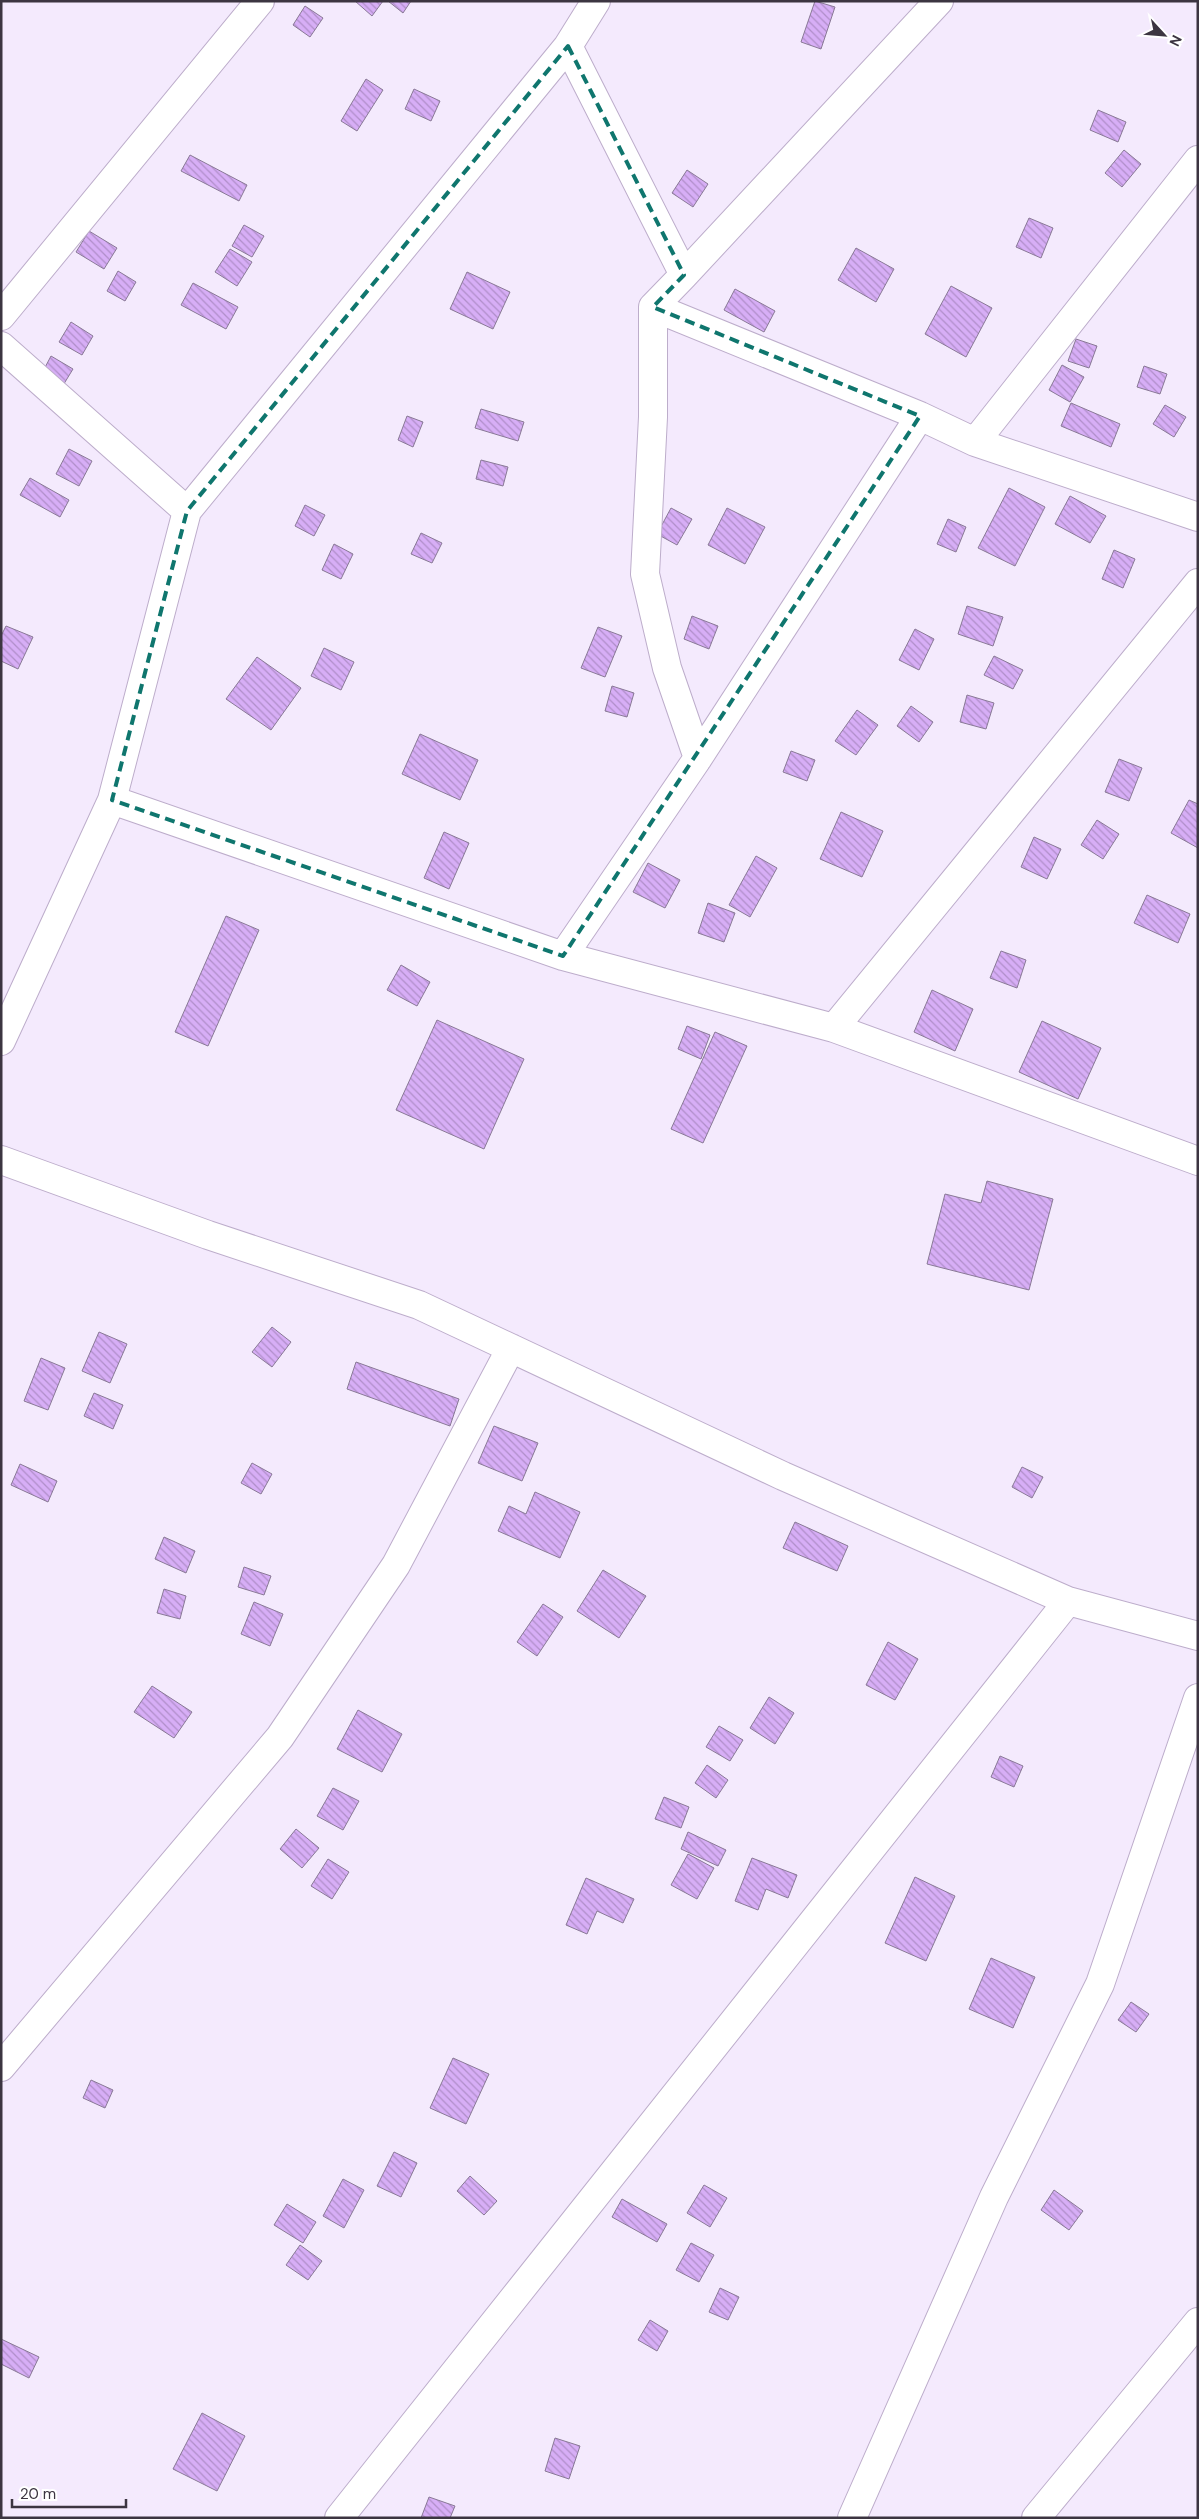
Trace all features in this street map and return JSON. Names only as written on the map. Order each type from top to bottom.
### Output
[{"type":"street","points":[[1,316],[260,1]]},
{"type":"street","points":[[1,1042],[112,800],[187,512],[568,46],[596,1]]},
{"type":"street","points":[[698,758],[667,668],[645,574],[653,417],[653,307],[939,1]]},
{"type":"street","points":[[568,46],[684,275]]},
{"type":"street","points":[[975,442],[1198,160]]},
{"type":"street","points":[[653,307],[920,416],[975,442],[1198,517]]},
{"type":"street","points":[[1,346],[187,512]]},
{"type":"street","points":[[563,956],[698,758],[920,416]]},
{"type":"street","points":[[834,1028],[1198,583]]},
{"type":"street","points":[[112,800],[563,956],[834,1028],[1198,1161]]},
{"type":"street","points":[[1,1160],[208,1235],[419,1305],[783,1476],[1068,1601],[1198,1636]]},
{"type":"street","points":[[1,2067],[280,1737],[396,1565],[510,1348]]},
{"type":"street","points":[[339,2518],[1068,1601]]},
{"type":"street","points":[[852,2518],[994,2197],[1100,1984],[1198,1698]]},
{"type":"street","points":[[1036,2518],[1198,2322]]},
{"type":"highlighted area","points":[[568,46],[684,275],[653,307],[920,416],[563,956],[112,800],[187,511]]},
{"type":"building","points":[[355,1],[383,1],[372,16]]},
{"type":"building","points":[[388,1],[411,1],[403,13]]},
{"type":"building","points":[[815,1],[835,7],[821,49],[801,42]]},
{"type":"building","points":[[305,6],[323,18],[310,37],[293,25]]},
{"type":"building","points":[[366,79],[383,90],[357,131],[341,121]]},
{"type":"building","points":[[414,89],[440,101],[431,121],[405,109]]},
{"type":"building","points":[[1098,110],[1126,122],[1118,142],[1090,130]]},
{"type":"building","points":[[1124,150],[1141,164],[1122,187],[1105,173]]},
{"type":"building","points":[[190,155],[247,185],[239,201],[181,171]]},
{"type":"building","points":[[687,170],[708,184],[693,207],[672,193]]},
{"type":"building","points":[[1029,218],[1053,228],[1041,258],[1016,247]]},
{"type":"building","points":[[244,225],[264,236],[252,257],[232,246]]},
{"type":"building","points":[[89,231],[117,248],[104,269],[76,252]]},
{"type":"building","points":[[856,248],[894,269],[876,302],[838,280]]},
{"type":"building","points":[[230,249],[252,262],[237,286],[215,272]]},
{"type":"building","points":[[118,271],[136,282],[125,301],[107,291]]},
{"type":"building","points":[[467,272],[510,292],[493,329],[450,309]]},
{"type":"building","points":[[193,283],[238,307],[226,329],[181,305]]},
{"type":"building","points":[[951,286],[992,308],[966,357],[925,334]]},
{"type":"building","points":[[735,289],[775,311],[764,332],[724,310]]},
{"type":"building","points":[[71,322],[93,336],[82,355],[59,342]]},
{"type":"building","points":[[1076,339],[1097,346],[1089,368],[1068,361]]},
{"type":"building","points":[[51,356],[73,369],[62,387],[41,375]]},
{"type":"building","points":[[1062,365],[1084,377],[1070,402],[1049,390]]},
{"type":"building","points":[[1144,366],[1167,374],[1160,394],[1137,387]]},
{"type":"building","points":[[1071,403],[1120,424],[1111,447],[1061,426]]},
{"type":"building","points":[[1165,405],[1186,417],[1174,437],[1153,424]]},
{"type":"building","points":[[481,409],[524,422],[518,441],[475,428]]},
{"type":"building","points":[[407,416],[423,422],[413,447],[398,440]]},
{"type":"building","points":[[69,449],[92,461],[79,486],[56,474]]},
{"type":"building","points":[[481,460],[508,467],[503,486],[476,479]]},
{"type":"building","points":[[30,478],[69,500],[60,517],[20,495]]},
{"type":"building","points":[[1009,488],[1045,507],[1015,566],[978,548]]},
{"type":"building","points":[[1070,496],[1106,516],[1090,543],[1055,524]]},
{"type":"building","points":[[305,505],[325,515],[314,536],[295,526]]},
{"type":"building","points":[[671,508],[692,519],[677,545],[657,534]]},
{"type":"building","points":[[727,508],[765,527],[745,564],[708,545]]},
{"type":"building","points":[[948,519],[966,527],[956,552],[937,544]]},
{"type":"building","points":[[421,533],[442,543],[432,563],[411,554]]},
{"type":"building","points":[[334,544],[353,554],[341,579],[322,570]]},
{"type":"building","points":[[1114,550],[1135,559],[1123,588],[1102,579]]},
{"type":"building","points":[[967,606],[1003,617],[993,646],[958,634]]},
{"type":"building","points":[[692,616],[718,626],[709,649],[684,639]]},
{"type":"building","points":[[6,626],[33,637],[18,669],[1,661],[1,636]]},
{"type":"building","points":[[598,627],[622,636],[605,677],[581,668]]},
{"type":"building","points":[[915,629],[934,639],[919,670],[899,660]]},
{"type":"building","points":[[324,648],[354,662],[341,690],[311,676]]},
{"type":"building","points":[[994,656],[1023,670],[1013,689],[984,675]]},
{"type":"building","points":[[257,657],[301,688],[271,730],[226,699]]},
{"type":"building","points":[[612,686],[634,693],[627,717],[605,711]]},
{"type":"building","points":[[967,695],[994,703],[986,729],[960,722]]},
{"type":"building","points":[[911,706],[933,722],[919,742],[897,726]]},
{"type":"building","points":[[857,710],[878,725],[856,755],[835,741]]},
{"type":"building","points":[[420,734],[478,760],[460,800],[402,774]]},
{"type":"building","points":[[791,751],[815,760],[807,781],[783,772]]},
{"type":"building","points":[[1119,759],[1142,768],[1129,801],[1105,792]]},
{"type":"building","points":[[1189,800],[1198,804],[1198,848],[1171,833]]},
{"type":"building","points":[[841,812],[883,831],[862,877],[820,859]]},
{"type":"building","points":[[1097,820],[1119,834],[1103,859],[1081,845]]},
{"type":"building","points":[[444,832],[469,843],[449,889],[424,878]]},
{"type":"building","points":[[1034,837],[1061,849],[1047,879],[1021,867]]},
{"type":"building","points":[[756,856],[777,868],[750,917],[729,905]]},
{"type":"building","points":[[648,863],[680,880],[665,908],[633,892]]},
{"type":"building","points":[[1147,895],[1190,914],[1178,943],[1134,923]]},
{"type":"building","points":[[708,903],[735,913],[724,942],[698,933]]},
{"type":"building","points":[[226,916],[259,930],[208,1046],[175,1032]]},
{"type":"building","points":[[1001,951],[1026,960],[1017,988],[990,978]]},
{"type":"building","points":[[401,965],[430,982],[417,1006],[387,990]]},
{"type":"building","points":[[932,990],[973,1009],[955,1051],[914,1032]]},
{"type":"building","points":[[437,1020],[524,1059],[484,1149],[396,1110]]},
{"type":"building","points":[[1042,1021],[1101,1048],[1078,1099],[1019,1072]]},
{"type":"building","points":[[687,1026],[710,1035],[701,1059],[678,1049]]},
{"type":"building","points":[[715,1032],[747,1046],[703,1143],[671,1129]]},
{"type":"building","points":[[987,1181],[1053,1199],[1029,1290],[927,1264],[945,1194],[981,1203]]},
{"type":"building","points":[[272,1327],[291,1342],[272,1367],[252,1352]]},
{"type":"building","points":[[99,1332],[127,1344],[110,1383],[82,1371]]},
{"type":"building","points":[[41,1358],[65,1368],[48,1410],[24,1401]]},
{"type":"building","points":[[356,1362],[459,1399],[450,1426],[347,1389]]},
{"type":"building","points":[[94,1393],[123,1405],[113,1429],[84,1416]]},
{"type":"building","points":[[494,1426],[538,1443],[522,1481],[478,1463]]},
{"type":"building","points":[[252,1463],[272,1474],[261,1494],[241,1483]]},
{"type":"building","points":[[20,1464],[57,1481],[48,1502],[11,1485]]},
{"type":"building","points":[[1022,1467],[1043,1477],[1032,1498],[1012,1487]]},
{"type":"building","points":[[535,1492],[580,1512],[560,1558],[498,1531],[509,1506],[526,1514]]},
{"type":"building","points":[[795,1522],[848,1546],[837,1571],[783,1548]]},
{"type":"building","points":[[164,1537],[195,1551],[186,1573],[155,1559]]},
{"type":"building","points":[[244,1567],[271,1576],[264,1595],[238,1587]]},
{"type":"building","points":[[603,1570],[646,1596],[619,1638],[577,1611]]},
{"type":"building","points":[[164,1589],[186,1596],[180,1619],[157,1613]]},
{"type":"building","points":[[254,1602],[283,1614],[270,1646],[241,1634]]},
{"type":"building","points":[[543,1604],[563,1617],[537,1656],[517,1642]]},
{"type":"building","points":[[888,1642],[918,1659],[895,1700],[866,1685]]},
{"type":"building","points":[[152,1686],[192,1712],[174,1738],[134,1712]]},
{"type":"building","points":[[769,1697],[794,1713],[775,1744],[750,1728]]},
{"type":"building","points":[[358,1710],[402,1734],[382,1772],[337,1749]]},
{"type":"building","points":[[719,1726],[743,1740],[730,1761],[706,1747]]},
{"type":"building","points":[[1000,1756],[1023,1766],[1014,1787],[991,1777]]},
{"type":"building","points":[[707,1765],[728,1780],[716,1798],[695,1783]]},
{"type":"building","points":[[333,1788],[359,1801],[343,1830],[317,1816]]},
{"type":"building","points":[[664,1797],[689,1807],[681,1828],[655,1819]]},
{"type":"building","points":[[296,1829],[319,1848],[302,1868],[280,1849]]},
{"type":"building","points":[[688,1832],[726,1850],[718,1866],[681,1849]]},
{"type":"building","points":[[688,1854],[714,1868],[697,1899],[671,1885]]},
{"type":"building","points":[[752,1858],[797,1875],[788,1898],[766,1889],[758,1910],[735,1901]]},
{"type":"building","points":[[328,1859],[349,1872],[332,1899],[311,1886]]},
{"type":"building","points":[[915,1877],[955,1896],[926,1961],[885,1943]]},
{"type":"building","points":[[586,1878],[634,1899],[623,1923],[597,1911],[587,1934],[566,1925]]},
{"type":"building","points":[[991,1958],[1035,1977],[1013,2028],[969,2009]]},
{"type":"building","points":[[1131,2002],[1149,2014],[1136,2032],[1118,2020]]},
{"type":"building","points":[[453,2058],[489,2074],[466,2124],[430,2108]]},
{"type":"building","points":[[91,2080],[113,2090],[105,2108],[83,2098]]},
{"type":"building","points":[[394,2152],[417,2163],[401,2197],[377,2186]]},
{"type":"building","points":[[470,2176],[497,2201],[484,2215],[457,2191]]},
{"type":"building","points":[[343,2179],[364,2190],[344,2228],[323,2216]]},
{"type":"building","points":[[704,2185],[727,2198],[710,2227],[687,2213]]},
{"type":"building","points":[[1054,2190],[1083,2211],[1069,2230],[1041,2210]]},
{"type":"building","points":[[622,2199],[667,2224],[657,2242],[612,2217]]},
{"type":"building","points":[[287,2204],[316,2222],[303,2243],[274,2225]]},
{"type":"building","points":[[691,2243],[714,2255],[699,2282],[676,2270]]},
{"type":"building","points":[[300,2245],[322,2261],[308,2280],[286,2265]]},
{"type":"building","points":[[720,2288],[739,2297],[728,2320],[709,2312]]},
{"type":"building","points":[[650,2320],[668,2331],[657,2351],[638,2340]]},
{"type":"building","points":[[1,2339],[39,2357],[29,2378],[1,2364]]},
{"type":"building","points":[[202,2413],[245,2436],[217,2491],[173,2469]]},
{"type":"building","points":[[555,2438],[580,2446],[569,2479],[545,2471]]},
{"type":"building","points":[[429,2497],[455,2506],[450,2518],[421,2518]]}]
